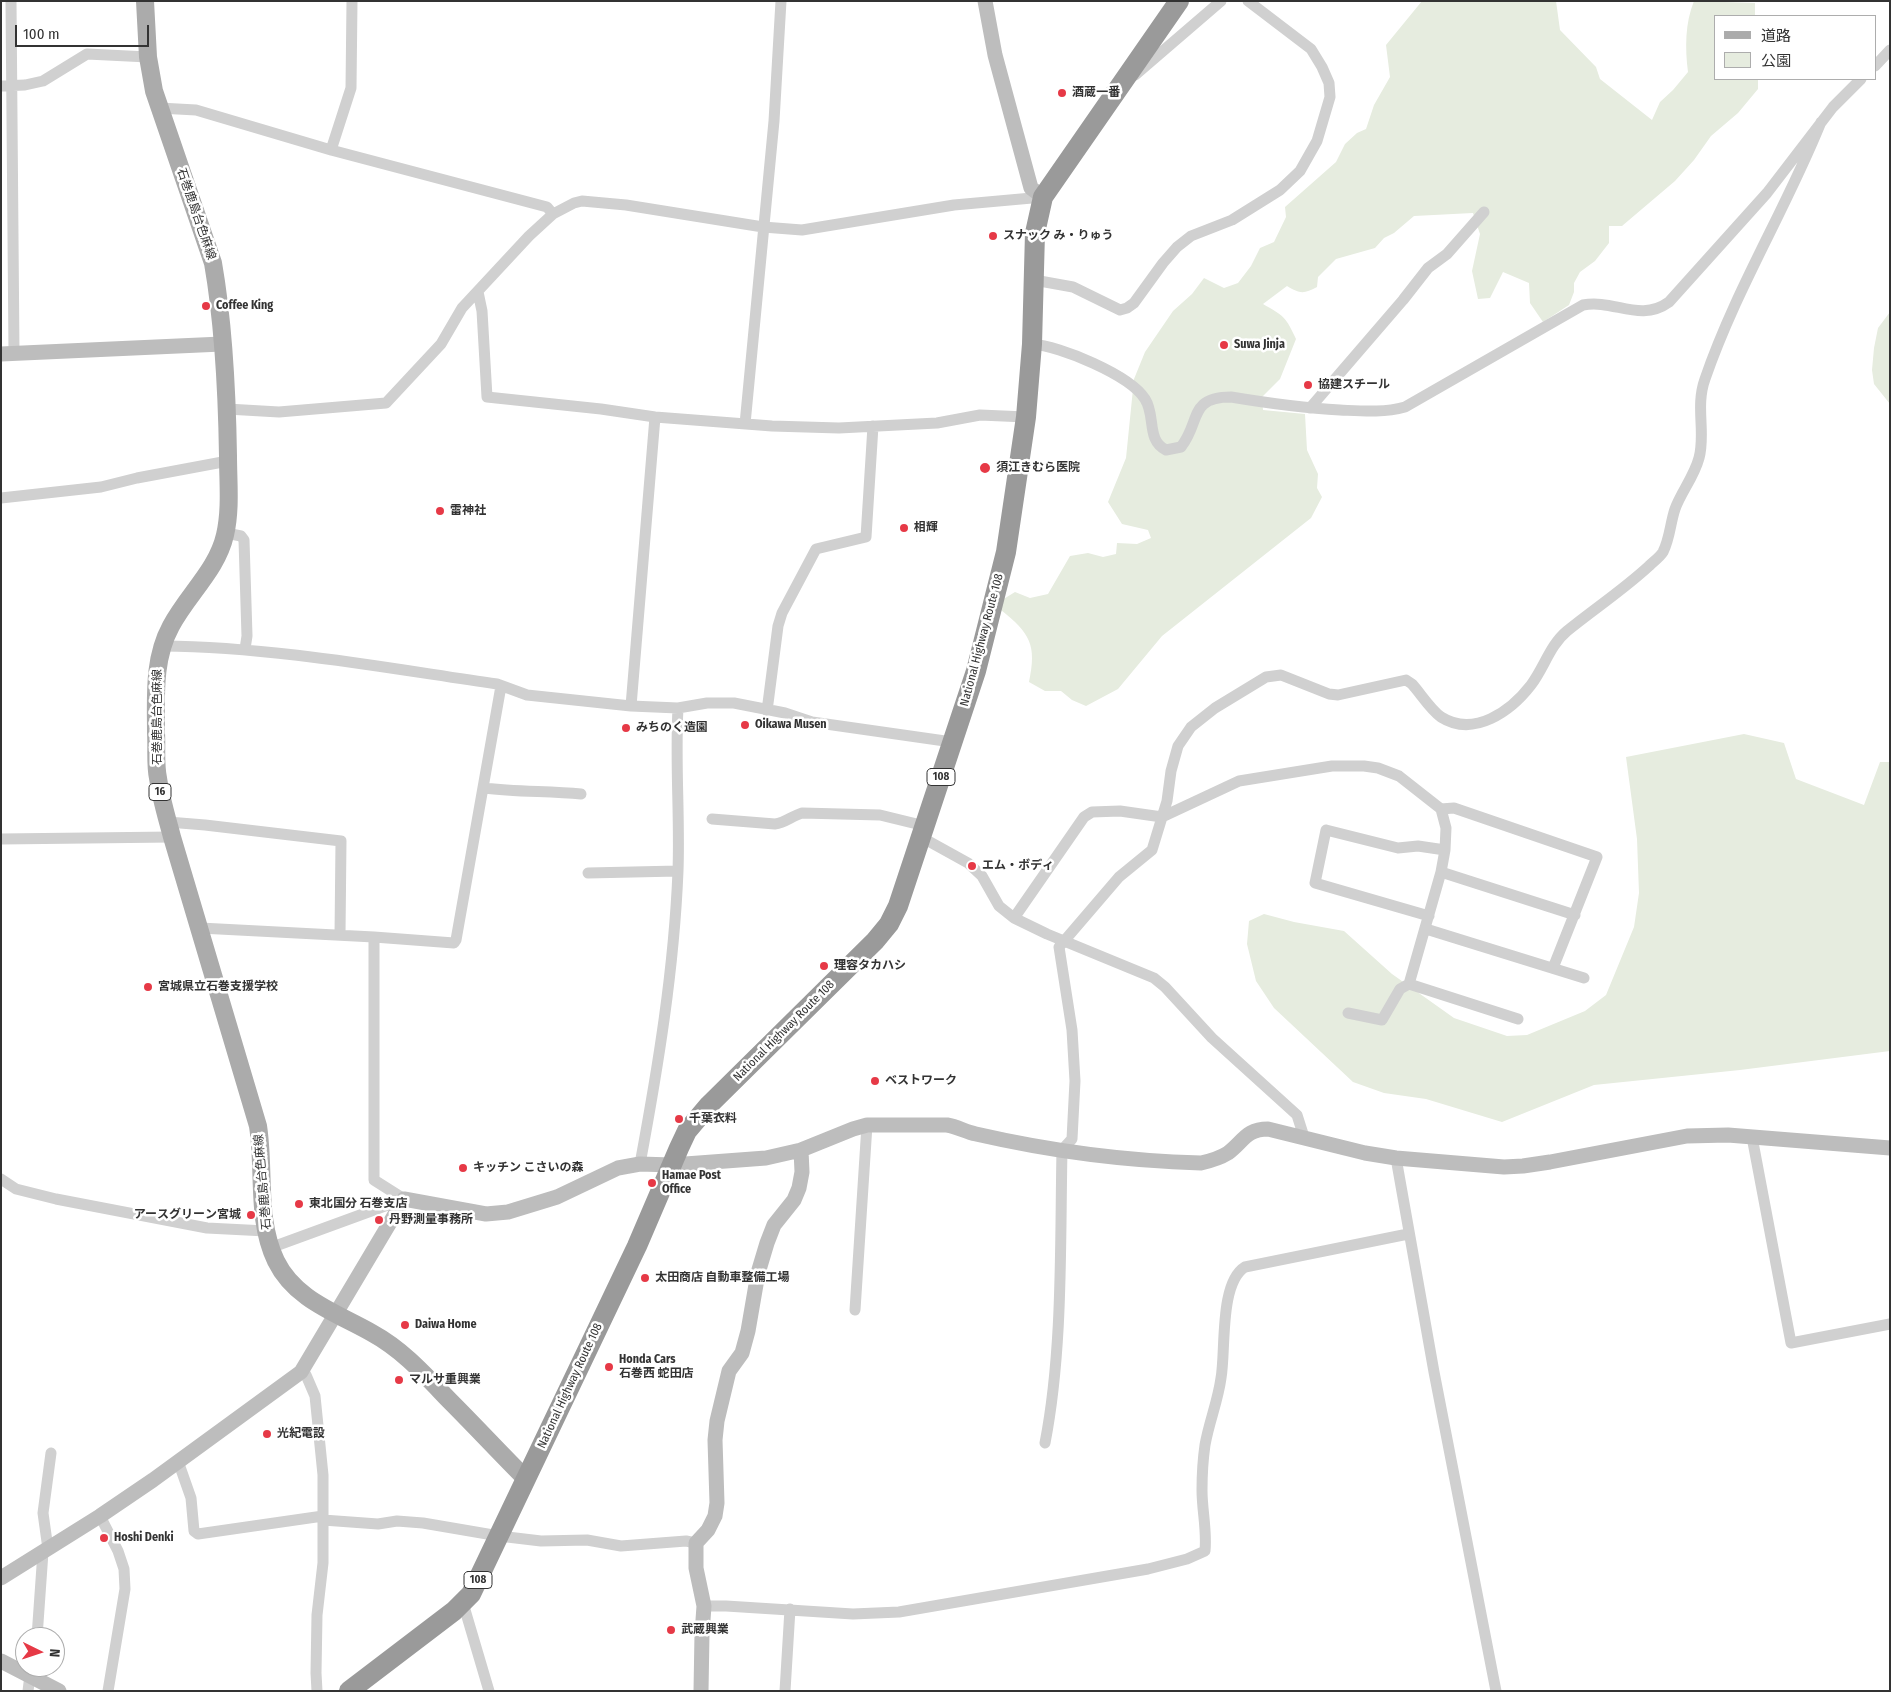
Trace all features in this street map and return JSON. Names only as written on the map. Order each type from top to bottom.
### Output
[{"type":"highway","name":"National Highway Route 108","points":[[349,1691],[463,1603],[476,1584],[637,1246],[687,1131],[698,1117],[875,941],[889,924],[898,906],[976,671],[1006,552],[1026,417],[1032,344],[1035,233],[1043,197],[1178,1]]},
{"type":"highway","name":"National Highway Route 108","points":[[359,1691],[396,1654]]},
{"type":"main road","name":"石巻鹿島台色麻線","points":[[145,1],[148,57],[159,108],[213,263],[227,409],[229,500],[226,533],[222,547],[215,561],[176,617],[162,646],[156,689],[157,776],[170,830],[258,1126],[262,1153],[268,1240],[280,1269],[294,1286],[310,1300],[371,1332],[402,1352],[526,1479]]},
{"type":"street","points":[[11,1],[6,86],[8,354],[222,344]]},
{"type":"street","points":[[332,150],[351,88],[352,1]]},
{"type":"street","points":[[745,424],[774,121],[781,1]]},
{"type":"street","points":[[985,1],[995,55],[1031,188],[1043,197]]},
{"type":"street","points":[[1116,92],[1221,1]]},
{"type":"street","points":[[1034,280],[1073,287],[1120,310],[1127,308],[1134,304],[1162,263],[1177,247],[1191,236],[1232,220],[1280,190],[1300,171],[1317,141],[1330,97],[1328,83],[1311,49],[1248,1]]},
{"type":"street","points":[[1876,65],[1890,50]]},
{"type":"street","points":[[6,86],[43,81],[87,54],[148,57]]},
{"type":"street","points":[[1032,344],[1052,347],[1083,358],[1136,389],[1146,399],[1151,412],[1154,438],[1157,444],[1166,450],[1181,447],[1188,438],[1202,406],[1212,399],[1231,397],[1310,408],[1386,412],[1405,407],[1583,305],[1601,303],[1634,311],[1662,307],[1768,193],[1832,107],[1861,80]]},
{"type":"street","points":[[159,108],[196,110],[332,150],[547,207],[553,214]]},
{"type":"street","points":[[1045,1443],[1050,1419],[1059,1304],[1062,1150],[1072,1139],[1075,1081],[1072,1030],[1059,947],[1119,878],[1152,850],[1166,801],[1171,771],[1178,746],[1190,727],[1215,708],[1266,677],[1281,675],[1338,696],[1406,680],[1412,684],[1442,717],[1458,723],[1478,724],[1496,716],[1515,702],[1531,684],[1559,638],[1640,574],[1662,554],[1670,534],[1675,510],[1699,459],[1701,446],[1700,392],[1743,285],[1809,152],[1821,122]]},
{"type":"street","points":[[227,409],[289,412],[386,403],[441,344],[462,308],[529,236],[553,214],[574,203],[582,201],[626,205],[763,227],[802,230],[954,205],[1020,201],[1043,197]]},
{"type":"street","points":[[1310,408],[1403,300],[1428,268],[1447,254],[1484,212]]},
{"type":"street","points":[[478,292],[482,311],[487,397],[601,409],[655,417],[745,424],[839,428],[937,422],[980,415],[1026,417]]},
{"type":"street","points":[[631,706],[655,417]]},
{"type":"street","points":[[767,711],[780,620],[816,549],[866,536],[873,426]]},
{"type":"street","points":[[1,498],[101,487],[137,478],[228,461]]},
{"type":"street","points":[[226,533],[241,536],[244,540],[245,649]]},
{"type":"street","points":[[162,646],[245,649],[497,684],[527,695],[631,706],[678,708],[708,703],[734,703],[786,714],[812,722],[952,742]]},
{"type":"street","points":[[200,928],[450,943],[456,940],[501,686]]},
{"type":"street","points":[[640,1164],[651,1111],[667,1008],[678,871],[676,774],[678,708]]},
{"type":"street","points":[[1014,918],[1084,817],[1092,812],[1120,811],[1162,817],[1239,780],[1332,766],[1378,768],[1398,776],[1441,809],[1446,828],[1445,850],[1426,929],[1409,984],[1400,989],[1382,1020],[1348,1013]]},
{"type":"street","points":[[484,788],[507,791],[581,794]]},
{"type":"street","points":[[1441,809],[1454,808],[1597,857],[1553,968]]},
{"type":"street","points":[[712,819],[775,824],[782,823],[802,813],[880,815],[923,831],[968,863],[982,876],[999,906],[1014,918],[1063,941],[1154,978],[1166,987],[1212,1038],[1297,1115],[1304,1137]]},
{"type":"street","points":[[1,839],[170,830],[205,825],[341,841],[340,935]]},
{"type":"street","points":[[1429,916],[1315,883],[1326,830],[1398,848],[1418,846],[1445,850]]},
{"type":"street","points":[[588,873],[678,871]]},
{"type":"street","points":[[1441,872],[1575,914]]},
{"type":"street","points":[[1426,929],[1584,978]]},
{"type":"street","points":[[374,937],[374,1180],[404,1199],[486,1214],[508,1212],[557,1196],[618,1168],[640,1164],[672,1165],[766,1158],[801,1150],[867,1125],[947,1125],[959,1127],[974,1134],[1121,1159],[1201,1163],[1211,1161],[1228,1153],[1248,1134],[1258,1129],[1268,1129],[1337,1147],[1396,1158],[1504,1167],[1523,1166],[1688,1136],[1752,1136],[1890,1148]]},
{"type":"street","points":[[1409,984],[1518,1019]]},
{"type":"street","points":[[855,1310],[867,1125]]},
{"type":"street","points":[[1752,1136],[1791,1343],[1890,1324]]},
{"type":"street","points":[[701,1691],[704,1606],[696,1568],[696,1543],[708,1530],[716,1510],[717,1421],[729,1371],[742,1353],[744,1346],[758,1273],[766,1243],[774,1225],[794,1200],[799,1188],[802,1172],[801,1150]]},
{"type":"street","points":[[1396,1158],[1408,1234],[1496,1691]]},
{"type":"street","points":[[1,1179],[16,1189],[65,1201],[268,1240],[404,1199]]},
{"type":"street","points":[[1,1578],[100,1516],[301,1372],[404,1199]]},
{"type":"street","points":[[704,1606],[853,1614],[900,1612],[1148,1569],[1186,1559],[1205,1551],[1206,1522],[1202,1492],[1205,1445],[1221,1378],[1223,1327],[1232,1284],[1238,1271],[1245,1266],[1408,1234]]},
{"type":"street","points":[[301,1372],[306,1376],[316,1396],[323,1475],[323,1563],[317,1615],[317,1691]]},
{"type":"street","points":[[38,1627],[45,1550],[43,1513],[51,1453]]},
{"type":"street","points":[[178,1461],[191,1498],[194,1531],[198,1534],[323,1518],[378,1524],[397,1521],[423,1522],[499,1536],[541,1541],[587,1540],[621,1546],[686,1541],[696,1543]]},
{"type":"street","points":[[100,1516],[118,1551],[124,1569],[125,1589],[108,1691]]},
{"type":"street","points":[[463,1603],[489,1691]]},
{"type":"street","points":[[785,1691],[790,1610]]},
{"type":"street","points":[[1,1660],[59,1691]]},
{"type":"green space","points":[[1422,1],[1556,1],[1560,30],[1596,67],[1600,79],[1652,120],[1660,102],[1688,72],[1686,36],[1694,1],[1755,3],[1755,15],[1714,15],[1714,80],[1758,80],[1758,89],[1738,113],[1711,136],[1694,160],[1675,181],[1622,226],[1609,226],[1609,243],[1595,261],[1580,272],[1574,283],[1574,292],[1569,305],[1543,322],[1530,303],[1529,283],[1503,272],[1490,298],[1478,299],[1472,271],[1480,234],[1473,213],[1414,216],[1394,233],[1384,238],[1375,248],[1336,259],[1318,277],[1317,287],[1302,292],[1295,291],[1287,286],[1263,304],[1284,318],[1296,339],[1280,379],[1262,397],[1263,410],[1305,414],[1307,450],[1318,474],[1317,488],[1322,497],[1311,518],[1162,636],[1118,689],[1086,706],[1072,700],[1061,691],[1045,691],[1029,682],[1032,658],[1029,641],[1019,626],[1001,610],[1002,600],[1015,592],[1030,598],[1048,594],[1070,556],[1088,553],[1103,557],[1116,554],[1117,543],[1137,544],[1151,538],[1148,530],[1122,524],[1108,502],[1126,458],[1134,379],[1145,352],[1173,311],[1192,294],[1204,278],[1224,288],[1238,283],[1251,266],[1260,248],[1274,242],[1286,217],[1285,207],[1336,162],[1345,144],[1357,133],[1366,129],[1374,105],[1390,77],[1386,45]]},
{"type":"green space","points":[[1890,312],[1890,404],[1874,384],[1872,370],[1878,328]]},
{"type":"green space","points":[[1744,734],[1784,743],[1796,779],[1864,805],[1880,762],[1890,762],[1890,1051],[1740,1070],[1594,1085],[1502,1122],[1426,1099],[1384,1093],[1353,1082],[1274,1008],[1256,981],[1247,944],[1249,921],[1264,914],[1294,922],[1344,931],[1392,974],[1454,1018],[1507,1036],[1527,1035],[1585,1011],[1606,995],[1634,927],[1639,893],[1637,839],[1626,757]]},
{"type":"place","name":"酒蔵一番","points":[[1062,93]]},
{"type":"place","name":"スナック み・りゅう","points":[[993,236]]},
{"type":"place","name":"Coffee King","points":[[206,306]]},
{"type":"place","name":"Suwa Jinja","points":[[1224,345]]},
{"type":"place","name":"協建スチール","points":[[1308,385]]},
{"type":"place","name":"須江きむら医院","points":[[985,468]]},
{"type":"place","name":"雷神社","points":[[440,511]]},
{"type":"place","name":"相輝","points":[[904,528]]},
{"type":"place","name":"Oikawa Musen","points":[[745,725]]},
{"type":"place","name":"みちのく造園","points":[[626,728]]},
{"type":"place","name":"エム・ボディ","points":[[972,866]]},
{"type":"place","name":"理容タカハシ","points":[[824,966]]},
{"type":"place","name":"宮城県立石巻支援学校","points":[[148,987]]},
{"type":"place","name":"ベストワーク","points":[[875,1081]]},
{"type":"place","name":"千葉衣料","points":[[679,1119]]},
{"type":"place","name":"キッチン こさいの森","points":[[463,1168]]},
{"type":"place","name":"Hamae Post Office","points":[[652,1183]]},
{"type":"place","name":"東北国分 石巻支店","points":[[299,1204]]},
{"type":"place","name":"アースグリーン宮城","points":[[251,1215]]},
{"type":"place","name":"丹野測量事務所","points":[[379,1220]]},
{"type":"place","name":"太田商店 自動車整備工場","points":[[645,1278]]},
{"type":"place","name":"Daiwa Home","points":[[405,1325]]},
{"type":"place","name":"Honda Cars 石巻西 蛇田店","points":[[609,1367]]},
{"type":"place","name":"マルサ重興業","points":[[399,1380]]},
{"type":"place","name":"光紀電設","points":[[267,1434]]},
{"type":"place","name":"Hoshi Denki","points":[[104,1538]]},
{"type":"place","name":"武蔵興業","points":[[671,1630]]}]
